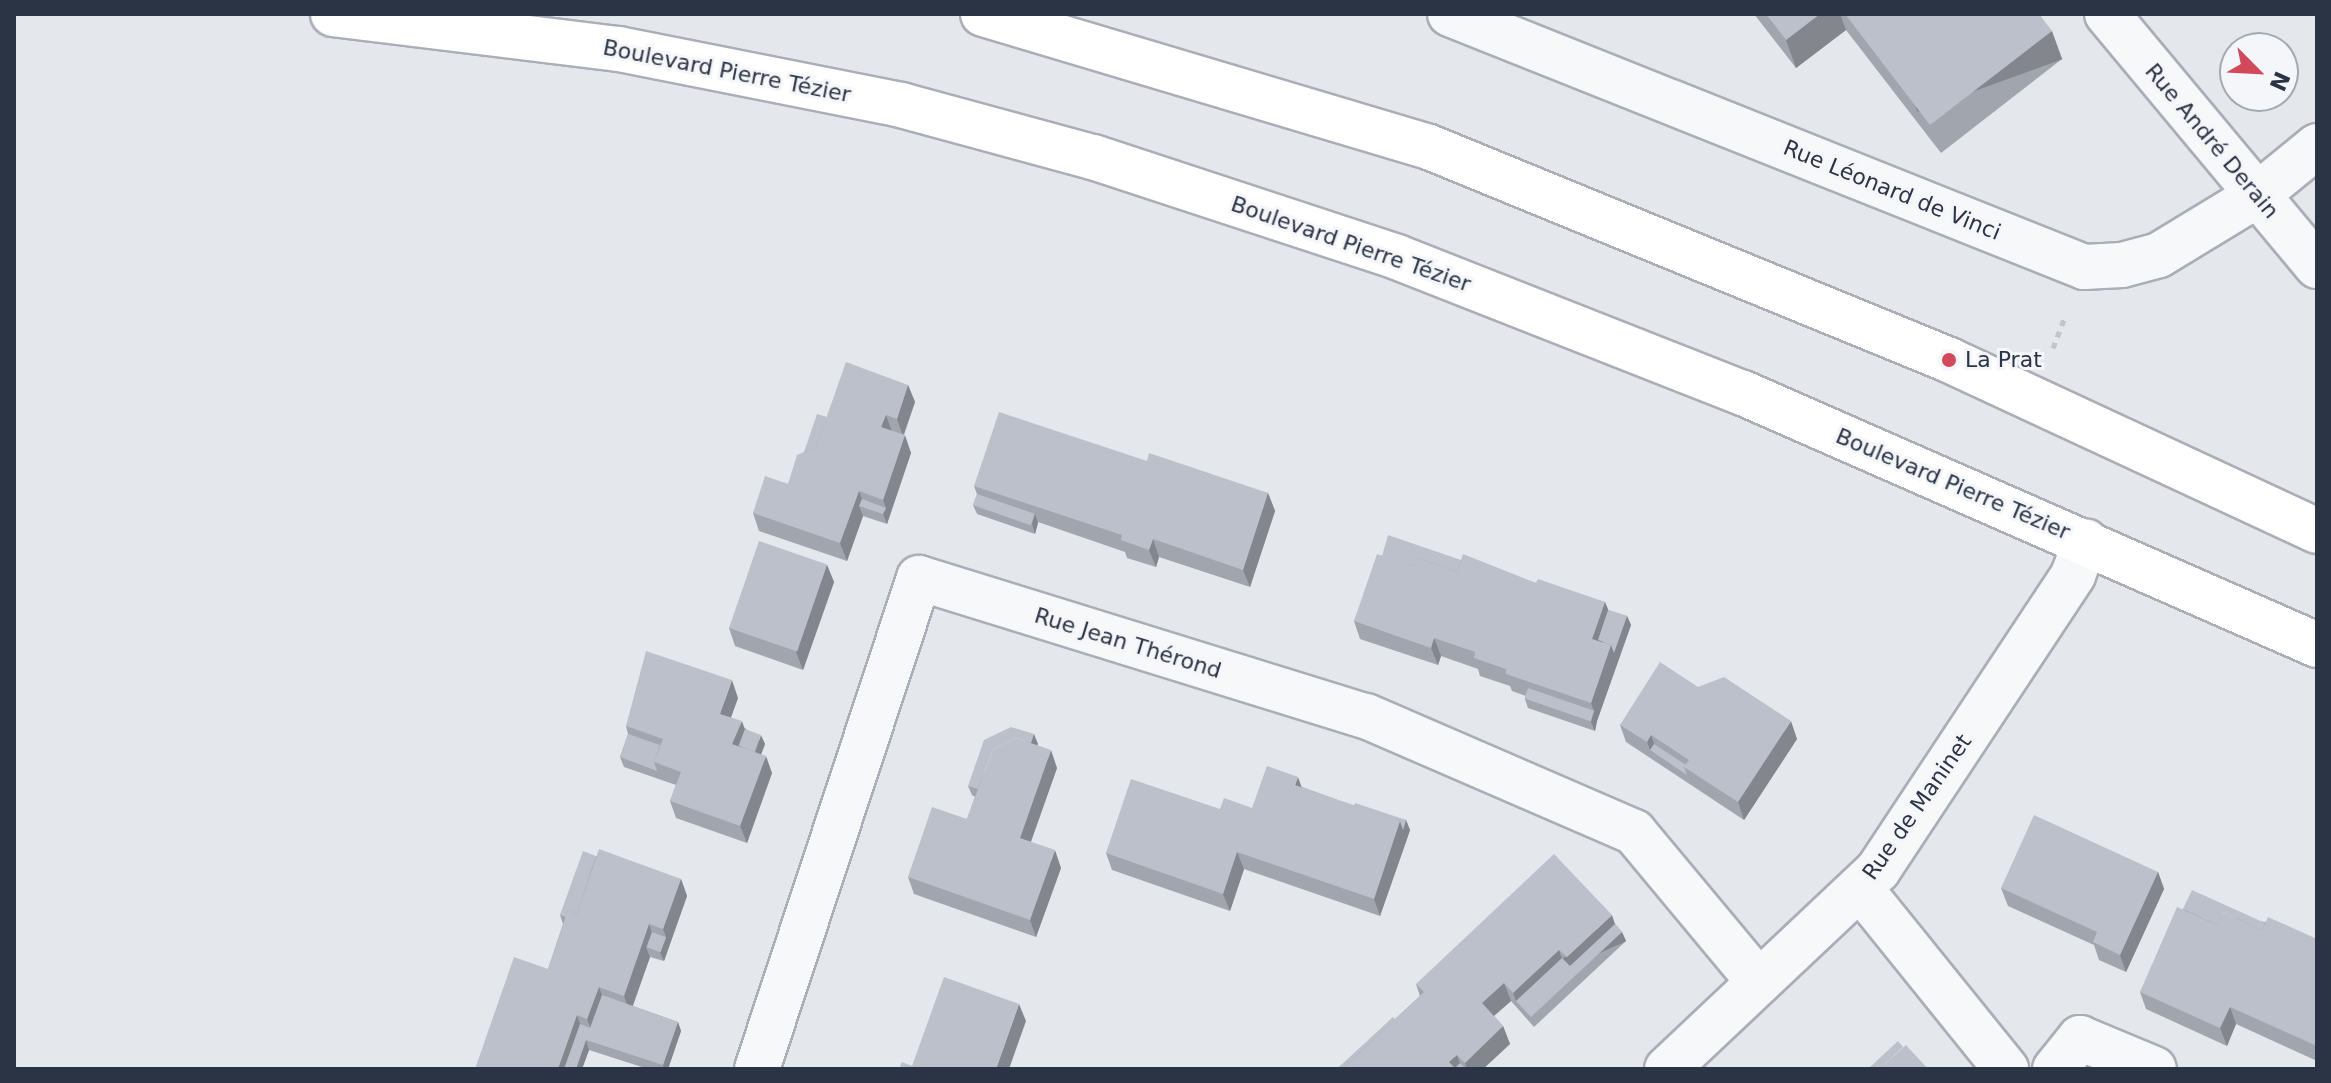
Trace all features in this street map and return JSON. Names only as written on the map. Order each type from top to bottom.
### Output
[{"type":"main road","name":"Boulevard Pierre Tézier","points":[[333,14],[619,49],[901,105],[1093,157],[1397,257],[1743,393],[2317,645]]},
{"type":"main road","points":[[983,14],[1429,147],[1949,360],[2317,531]]},
{"type":"street","name":"Rue Léonard de Vinci","points":[[1450,14],[2084,267],[2122,265],[2159,255],[2256,196],[2317,146]]},
{"type":"street","name":"Rue André Derain","points":[[2107,14],[2317,266]]},
{"type":"street","name":"Rue de Maninet","points":[[1667,1069],[1878,870],[2064,588],[2086,541]]},
{"type":"street","name":"Rue Jean Thérond","points":[[757,1069],[919,578],[1366,716],[1634,832],[1759,982]]},
{"type":"street","points":[[1860,888],[2006,1069]]},
{"type":"street","points":[[2055,1069],[2080,1038],[2154,1069]]},
{"type":"building","points":[[1766,14],[1820,14],[1786,40]]},
{"type":"building","points":[[1845,14],[2039,14],[2052,31],[1930,125]]},
{"type":"building","points":[[846,362],[908,385],[897,419],[886,415],[881,427],[905,435],[883,500],[859,491],[840,543],[753,513],[765,476],[788,484],[797,455],[816,447]]},
{"type":"building","points":[[999,412],[1147,461],[1149,453],[1268,493],[1243,570],[1153,539],[1149,550],[1121,540],[1122,535],[974,486]]},
{"type":"building","points":[[817,414],[827,417],[816,447],[804,452]]},
{"type":"building","points":[[977,494],[1035,514],[1031,525],[973,505]]},
{"type":"building","points":[[862,499],[886,508],[883,514],[859,506]]},
{"type":"building","points":[[1388,535],[1461,560],[1457,572],[1418,558],[1414,566],[1382,556]]},
{"type":"building","points":[[759,541],[827,564],[797,651],[729,628]]},
{"type":"building","points":[[1377,554],[1414,566],[1418,558],[1457,572],[1463,554],[1536,583],[1538,579],[1605,602],[1592,639],[1611,645],[1591,703],[1506,674],[1506,669],[1474,658],[1475,652],[1434,638],[1431,648],[1354,621]]},
{"type":"building","points":[[1608,610],[1627,616],[1614,653],[1611,645],[1598,640]]},
{"type":"building","points":[[646,651],[732,680],[720,714],[742,721],[732,744],[766,756],[740,826],[670,801],[681,772],[654,762],[663,739],[626,726]]},
{"type":"building","points":[[1660,662],[1698,687],[1724,677],[1791,721],[1738,802],[1684,767],[1689,760],[1651,735],[1647,742],[1620,725]]},
{"type":"building","points":[[1528,688],[1594,711],[1591,721],[1524,698]]},
{"type":"building","points":[[1011,727],[1034,734],[1031,743],[1016,738],[993,749],[978,789],[968,786],[984,740]]},
{"type":"building","points":[[745,729],[761,735],[754,752],[739,746]]},
{"type":"building","points":[[628,734],[660,745],[654,762],[657,771],[620,757]]},
{"type":"building","points":[[1016,738],[1051,750],[1020,838],[1055,850],[1030,920],[908,877],[932,807],[967,819],[993,749]]},
{"type":"building","points":[[1654,744],[1686,765],[1687,775],[1650,750]]},
{"type":"building","points":[[1267,766],[1298,777],[1295,785],[1400,821],[1374,899],[1237,852],[1223,894],[1106,853],[1131,779],[1220,809],[1224,798],[1252,808]]},
{"type":"building","points":[[1355,803],[1406,820],[1403,830],[1400,821],[1354,806]]},
{"type":"building","points":[[2034,815],[2158,872],[2120,955],[2093,942],[2097,932],[2001,888]]},
{"type":"building","points":[[599,849],[681,879],[663,929],[649,924],[624,996],[599,987],[587,1019],[577,1015],[558,1069],[475,1069],[514,957],[548,969],[568,910],[577,914]]},
{"type":"building","points":[[583,851],[596,856],[577,914],[568,910],[566,917],[560,915]]},
{"type":"building","points":[[1554,854],[1612,915],[1567,957],[1559,950],[1513,993],[1504,983],[1482,1003],[1503,1026],[1465,1063],[1457,1055],[1449,1062],[1456,1069],[1346,1069],[1344,1067],[1424,992],[1416,984]]},
{"type":"building","points":[[2192,890],[2265,923],[2262,930],[2223,912],[2217,925],[2183,909]]},
{"type":"building","points":[[2177,907],[2217,925],[2223,912],[2262,930],[2268,917],[2317,939],[2317,1046],[2230,1007],[2220,1028],[2140,992]]},
{"type":"building","points":[[1615,924],[1622,932],[1531,1017],[1516,1001],[1562,958],[1570,966]]},
{"type":"building","points":[[652,932],[666,937],[661,952],[647,947]]},
{"type":"building","points":[[944,977],[1019,1004],[996,1069],[899,1069],[902,1062],[912,1066]]},
{"type":"building","points":[[602,995],[678,1022],[663,1065],[586,1040],[576,1069],[564,1069],[580,1024],[590,1028]]},
{"type":"building","points":[[1393,1017],[1395,1019],[1345,1069],[1339,1067]]},
{"type":"building","points":[[1898,1041],[1903,1047],[1879,1069],[1868,1069]]},
{"type":"building","points":[[1906,1045],[1928,1069],[1879,1069]]},
{"type":"place","name":"La Prat","points":[[1949,360]]}]
